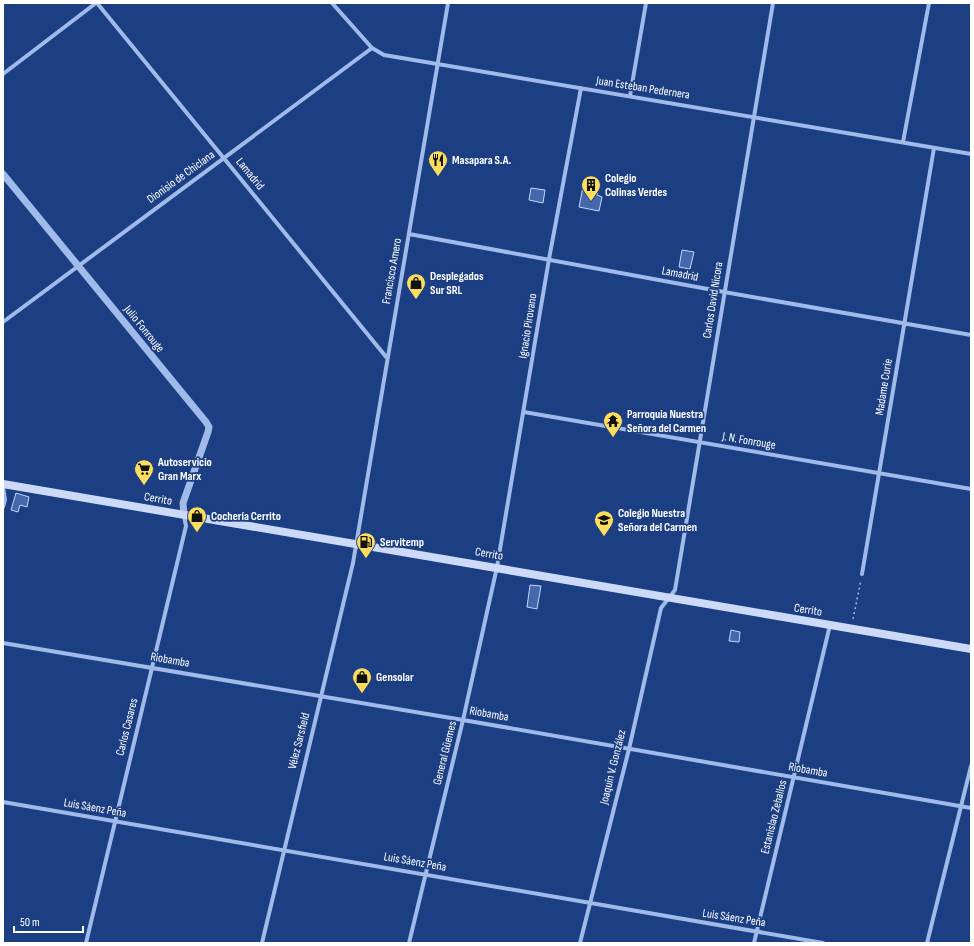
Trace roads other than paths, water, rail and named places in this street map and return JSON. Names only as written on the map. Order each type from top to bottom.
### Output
[{"type":"main road","name":"Cerrito","points":[[3,485],[357,543],[669,599],[971,649]]},
{"type":"street","points":[[3,74],[97,3]]},
{"type":"street","name":"Lamadrid","points":[[97,3],[387,358]]},
{"type":"street","name":"Juan Esteban Pedernera","points":[[332,3],[372,48],[384,55],[753,116],[971,154]]},
{"type":"street","name":"Francisco Amero","points":[[357,543],[448,3]]},
{"type":"street","points":[[630,96],[646,3]]},
{"type":"street","name":"Carlos David Nicora","points":[[669,599],[675,590],[773,3]]},
{"type":"street","points":[[903,142],[929,3]]},
{"type":"street","name":"Dionisio de Chiclana","points":[[3,322],[372,48]]},
{"type":"street","name":"Ignacio Pirovano","points":[[497,568],[549,259],[581,88]]},
{"type":"street","name":"Madame Curie","points":[[862,574],[934,148]]},
{"type":"street","name":"Julio Fonrouge","points":[[3,174],[209,427],[183,503],[184,515]]},
{"type":"street","name":"Lamadrid","points":[[409,234],[724,292],[971,334]]},
{"type":"street","name":"J. N. Fonrouge","points":[[524,412],[971,489]]},
{"type":"street","points":[[3,485],[5,500],[3,507]]},
{"type":"street","name":"Carlos Casares","points":[[86,943],[186,526],[184,515]]},
{"type":"street","name":"Vélez Sarsfield","points":[[262,943],[283,849],[357,543]]},
{"type":"street","name":"General Güemes","points":[[409,943],[463,720],[497,568]]},
{"type":"street","name":"Joaquín V. González","points":[[580,943],[629,749],[661,608],[669,599]]},
{"type":"street","name":"Estanislao Zeballos","points":[[754,943],[830,626]]},
{"type":"street","name":"Riobamba","points":[[3,643],[152,667],[320,698],[463,720],[971,808]]},
{"type":"street","points":[[927,943],[971,766]]},
{"type":"street","name":"Luis Sáenz Peña","points":[[3,802],[823,943]]},
{"type":"place","name":"Masapara S.A.","points":[[438,177]]},
{"type":"place","name":"Colegio Colinas Verdes","points":[[591,202]]},
{"type":"place","name":"Desplegados Sur SRL","points":[[416,300]]},
{"type":"place","name":"Parroquia Nuestra Señora del Carmen","points":[[613,438]]},
{"type":"place","name":"Autoservicio Gran Marx","points":[[144,486]]},
{"type":"place","name":"Cochería Cerrito","points":[[197,533]]},
{"type":"place","name":"Colegio Nuestra Señora del Carmen","points":[[604,537]]},
{"type":"place","name":"Servitemp","points":[[366,559]]},
{"type":"place","name":"Gensolar","points":[[362,694]]}]
